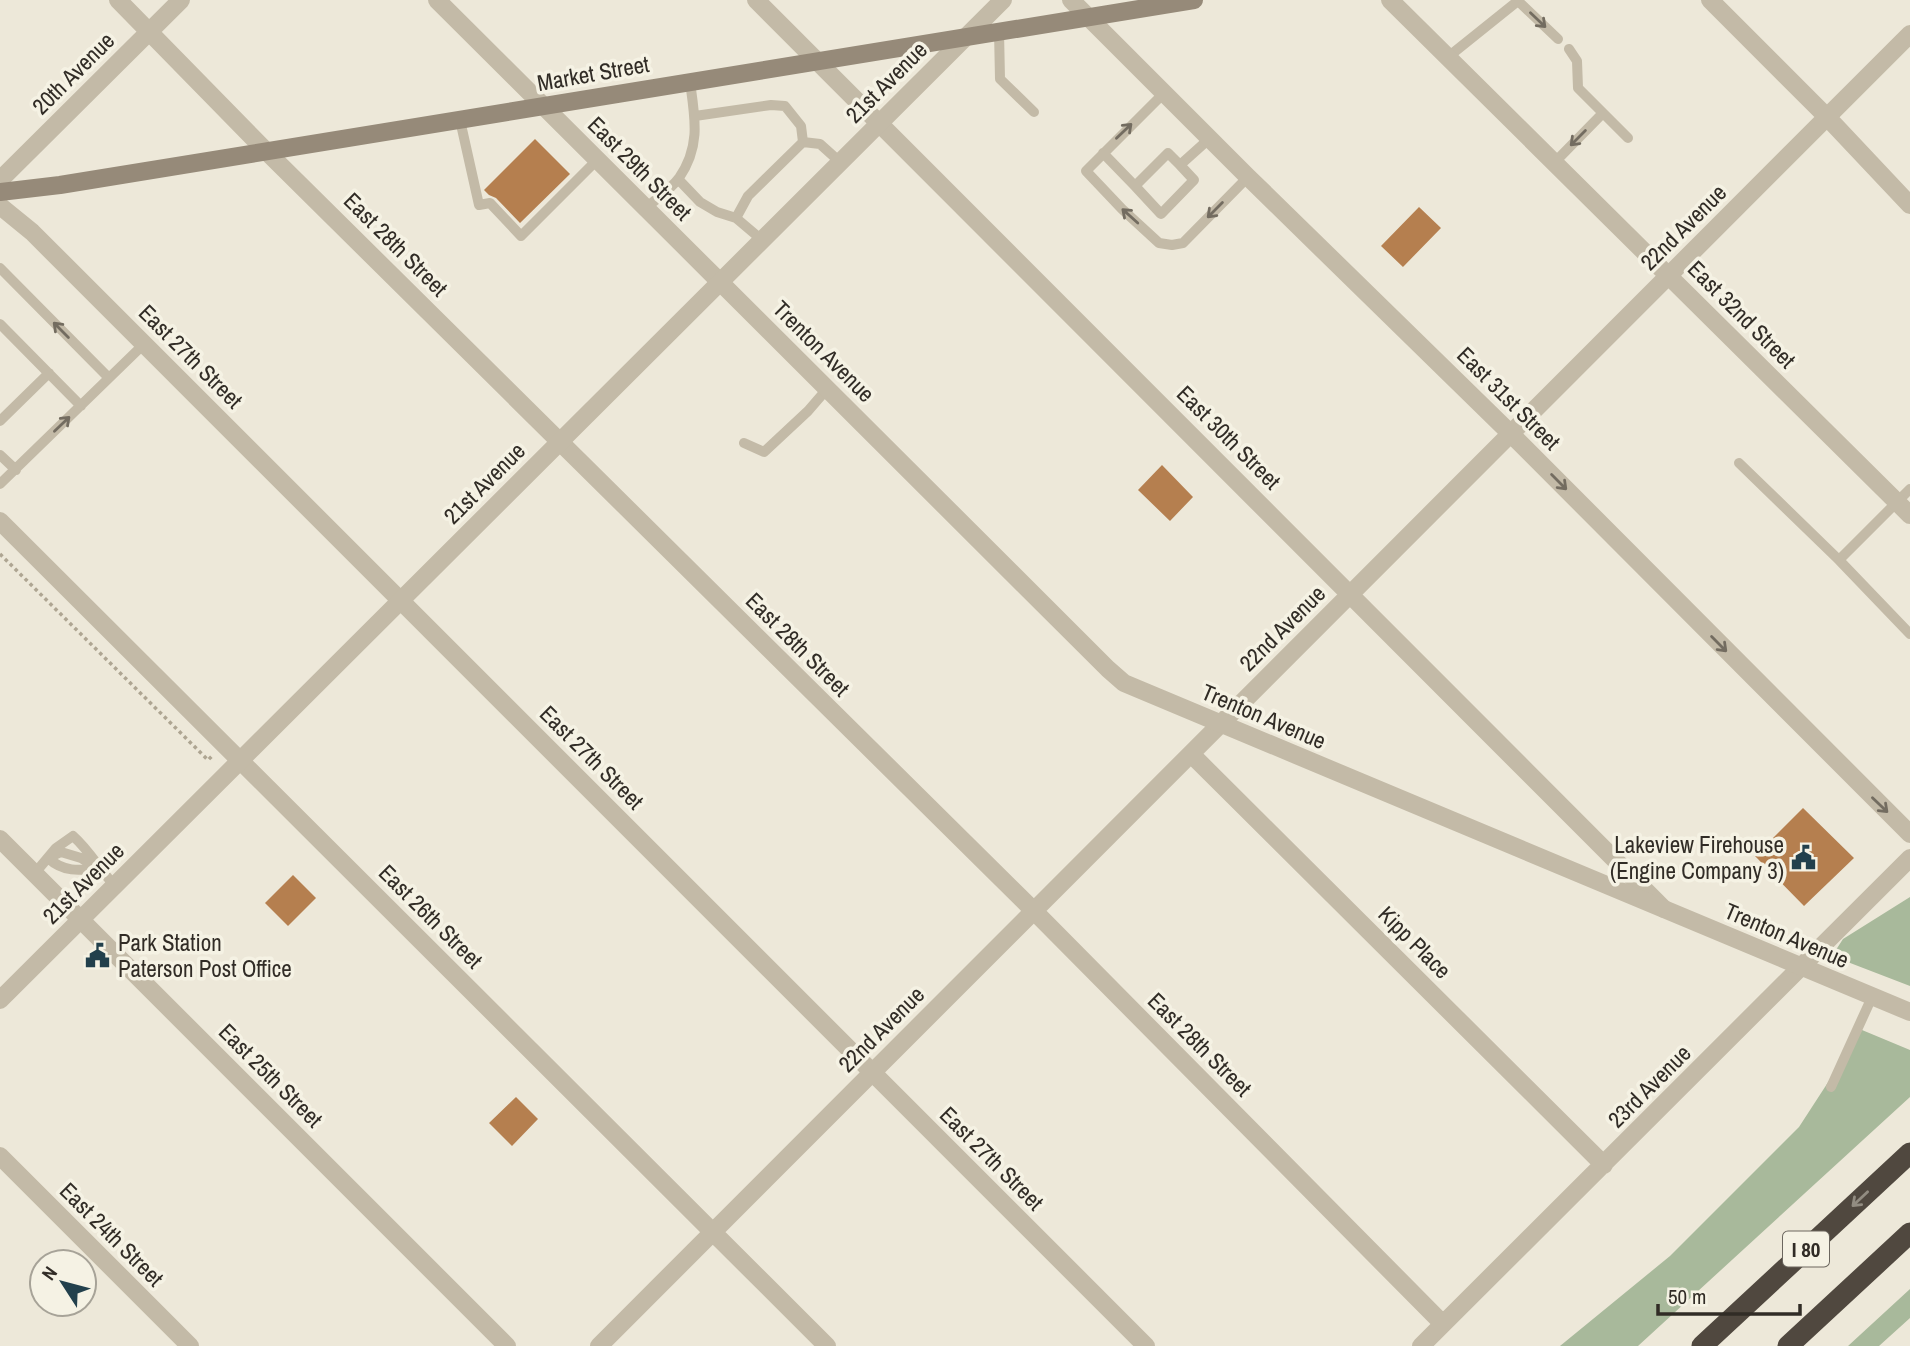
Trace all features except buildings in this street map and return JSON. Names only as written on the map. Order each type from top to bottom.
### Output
[{"type":"highway","name":"I 80","points":[[1702,1346],[1910,1153]]},
{"type":"highway","name":"I 80","points":[[1788,1346],[1910,1233]]},
{"type":"main road","name":"Market Street","points":[[0,192],[60,185],[460,120],[1088,17],[1164,2],[1194,0]]},
{"type":"street","name":"East 28th Street","points":[[118,0],[265,151],[1034,911],[1443,1324]]},
{"type":"street","name":"20th Avenue","points":[[0,180],[181,0]]},
{"type":"street","name":"East 29th Street","points":[[437,0],[720,282]]},
{"type":"street","name":"East 30th Street","points":[[756,0],[1667,911]]},
{"type":"street","name":"21st Avenue","points":[[0,1000],[1003,0]]},
{"type":"street","name":"East 31st Street","points":[[1071,0],[1209,139],[1511,433],[1910,834]]},
{"type":"street","name":"East 32nd Street","points":[[1390,0],[1669,276],[1906,502]]},
{"type":"street","points":[[1710,0],[1908,203]]},
{"type":"street","name":"22nd Avenue","points":[[599,1346],[1910,34]]},
{"type":"street","name":"East 27th Street","points":[[0,206],[32,232],[1146,1346]]},
{"type":"street","name":"Trenton Avenue","points":[[720,282],[1124,683],[1910,1012]]},
{"type":"street","name":"East 26th Street","points":[[0,521],[827,1346]]},
{"type":"street","name":"Kipp Place","points":[[1191,754],[1604,1165]]},
{"type":"street","name":"East 25th Street","points":[[0,839],[507,1346]]},
{"type":"street","name":"23rd Avenue","points":[[1421,1346],[1910,858]]},
{"type":"street","name":"East 24th Street","points":[[0,1156],[190,1346]]},
{"type":"lane","points":[[1448,57],[1518,0],[1558,38]]},
{"type":"lane","points":[[999,31],[1000,79],[1034,112]]},
{"type":"lane","points":[[1569,49],[1577,61],[1578,88],[1628,138]]},
{"type":"lane","points":[[646,208],[678,179],[696,141],[690,82]]},
{"type":"lane","points":[[1164,93],[1086,171],[1122,209],[1159,243],[1182,243],[1248,177]]},
{"type":"lane","points":[[695,116],[771,105],[785,106],[801,126],[803,142]]},
{"type":"lane","points":[[1555,162],[1602,114]]},
{"type":"lane","points":[[460,120],[479,205],[490,203],[521,236],[597,160]]},
{"type":"lane","points":[[1180,165],[1209,139]]},
{"type":"lane","points":[[803,142],[820,144],[840,162]]},
{"type":"lane","points":[[736,218],[748,196],[803,142]]},
{"type":"lane","points":[[1102,153],[1161,214],[1194,180],[1168,153],[1135,186]]},
{"type":"lane","points":[[678,179],[701,202],[717,212],[736,218],[762,240]]},
{"type":"lane","points":[[0,268],[109,379]]},
{"type":"lane","points":[[0,324],[81,406]]},
{"type":"lane","points":[[0,484],[144,344]]},
{"type":"lane","points":[[0,421],[49,373]]},
{"type":"lane","points":[[744,443],[764,453],[827,389]]},
{"type":"lane","points":[[0,454],[16,470]]},
{"type":"lane","points":[[1739,463],[1839,560],[1910,634]]},
{"type":"lane","points":[[1839,560],[1906,502]]},
{"type":"lane","points":[[35,873],[56,848],[73,836],[89,850],[98,868]]},
{"type":"lane","points":[[48,858],[61,852],[81,858],[98,868],[115,886]]},
{"type":"lane","points":[[1831,1087],[1872,997]]},
{"type":"path","points":[[0,554],[208,760],[224,744]]},
{"type":"green space","points":[[1910,897],[1910,986],[1832,956],[1843,939]]},
{"type":"green space","points":[[1862,1030],[1910,1050],[1910,1097],[1638,1346],[1560,1346],[1670,1256],[1799,1127]]},
{"type":"green space","points":[[1910,1289],[1910,1318],[1879,1346],[1848,1346]]},
{"type":"place","name":"Lakeview Firehouse (Engine Company 3)","points":[[1804,857]]},
{"type":"place","name":"Park Station Paterson Post Office","points":[[98,955]]}]
